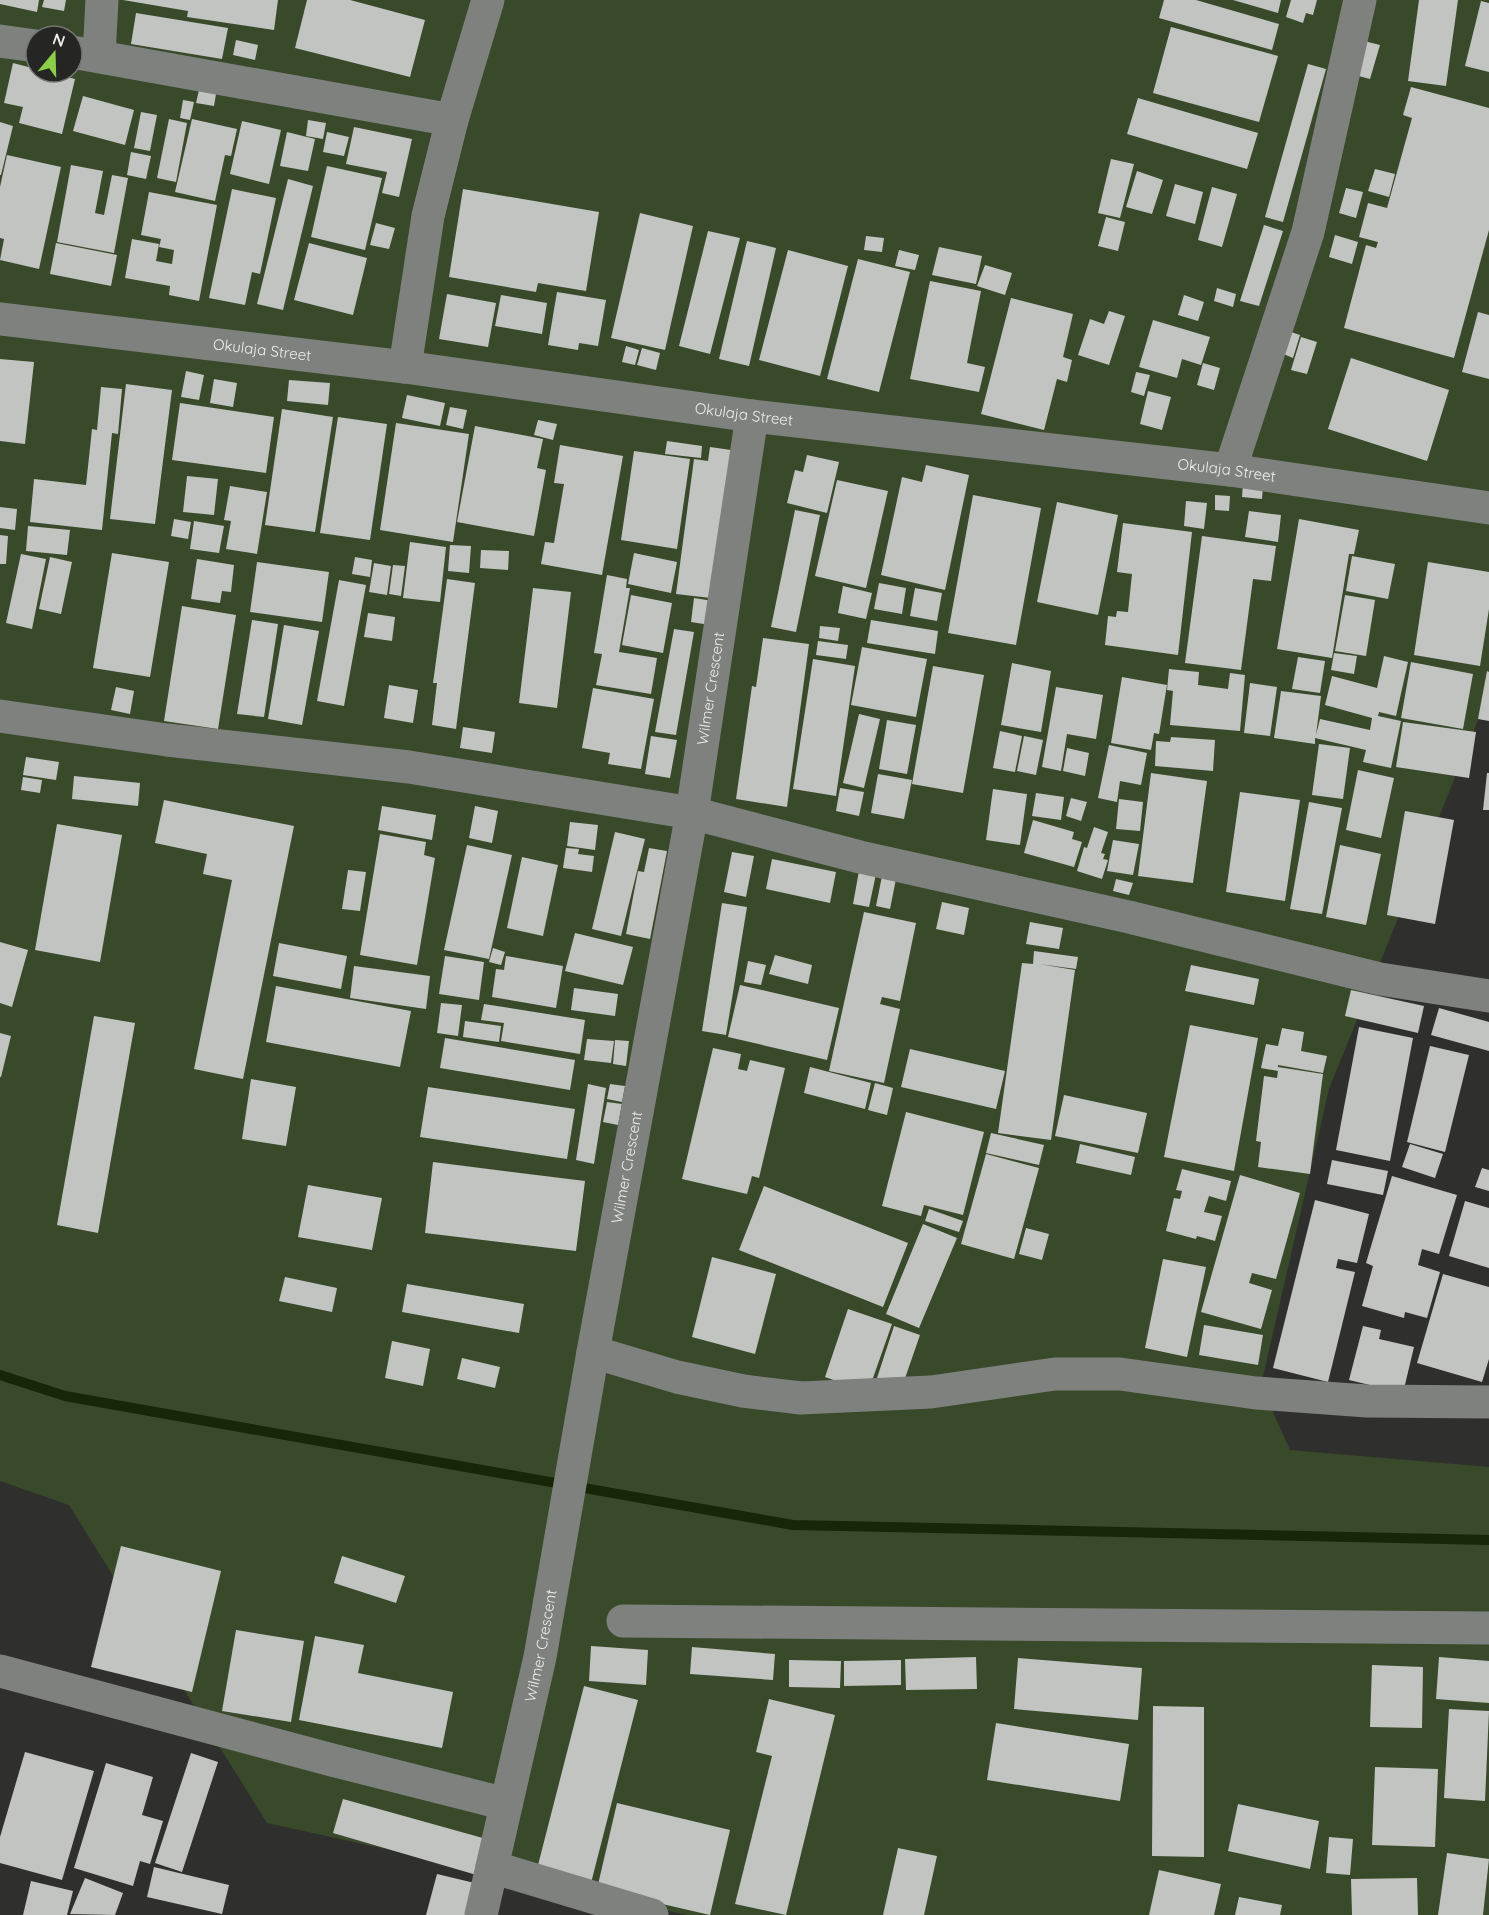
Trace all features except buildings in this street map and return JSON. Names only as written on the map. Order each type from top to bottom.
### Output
[{"type":"street","points":[[102,0],[85,54],[452,120]]},
{"type":"street","points":[[405,367],[428,216],[452,120],[488,0]]},
{"type":"street","points":[[1230,470],[1308,231],[1360,0]]},
{"type":"street","points":[[0,40],[24,44]]},
{"type":"street","name":"Okulaja Street","points":[[0,319],[405,367],[752,416],[1230,470],[1489,508]]},
{"type":"street","name":"Wilmer Crescent","points":[[480,1915],[540,1657],[692,813],[752,416]]},
{"type":"street","points":[[0,716],[166,740],[410,767],[692,813],[860,857],[1129,917],[1380,979],[1489,996]]},
{"type":"street","points":[[592,1360],[743,1390],[801,1398],[932,1392],[1055,1374],[1120,1374],[1256,1393],[1367,1401],[1489,1402]]},
{"type":"street","points":[[623,1621],[1489,1628]]},
{"type":"street","points":[[0,1671],[506,1804]]},
{"type":"street","points":[[492,1867],[652,1915]]},
{"type":"green space","points":[[0,0],[1489,0],[1489,693],[1329,1089],[1261,1385],[1290,1450],[1489,1467],[1489,1915],[687,1915],[267,1823],[69,1505],[0,1481]]},
{"type":"waterway","points":[[0,1375],[65,1396],[793,1525],[1489,1540]]}]
